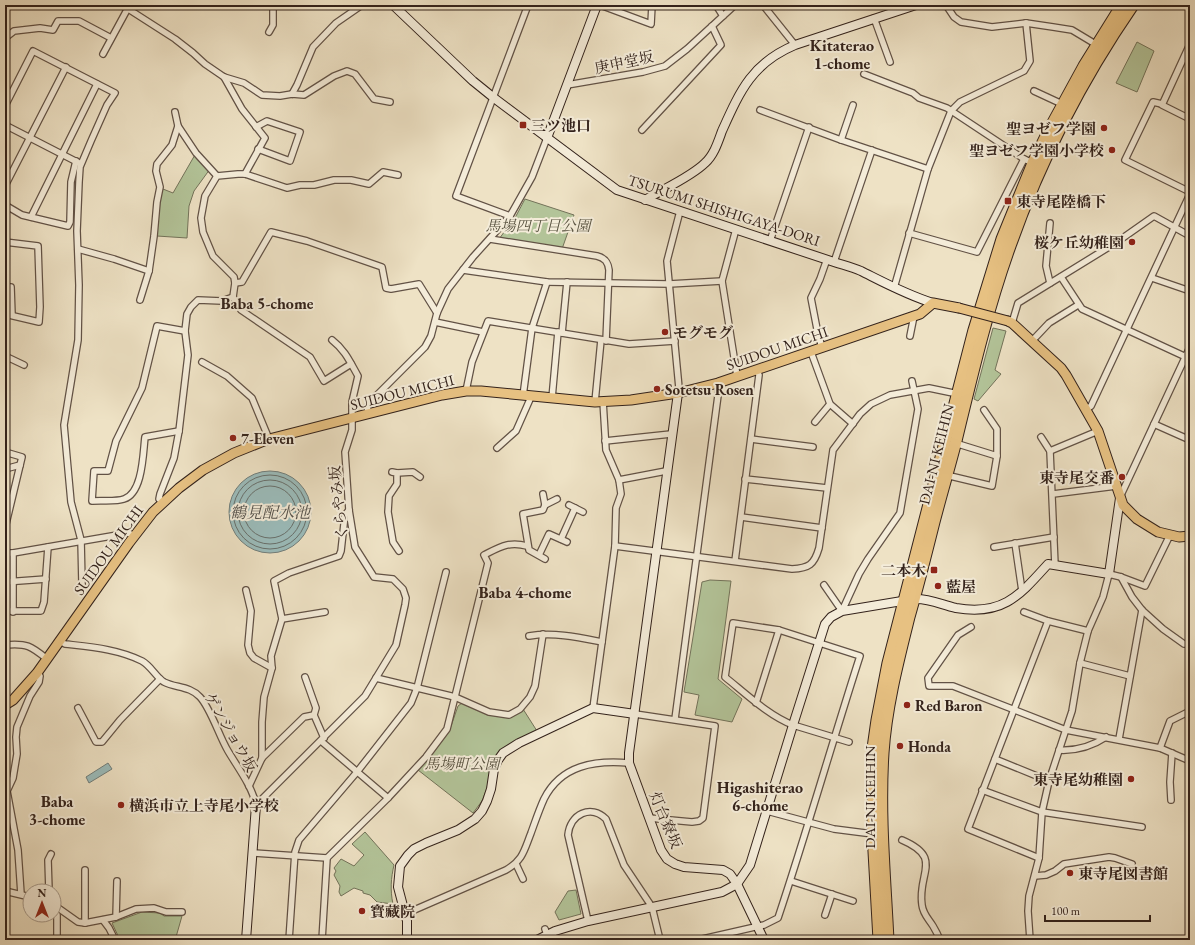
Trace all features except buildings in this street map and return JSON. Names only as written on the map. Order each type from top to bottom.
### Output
[{"type":"highway","name":"DAI-NI KEIHIN","points":[[888,940],[881,792],[883,751],[909,599],[974,330],[1028,161],[1122,5]]},
{"type":"highway","name":"DAI-NI KEIHIN","points":[[879,940],[873,834],[872,779],[875,734],[888,664],[946,475],[990,307],[1023,209],[1044,161],[1071,106],[1113,35],[1133,5]]},
{"type":"main road","name":"SUIDOU MICHI","points":[[5,705],[13,700],[37,673],[134,536],[162,502],[203,470],[234,453],[269,439],[442,395],[466,391],[481,391],[599,402],[632,400],[678,393],[718,383],[920,314],[933,303]]},
{"type":"main road","name":"TSURUMI SHISHIGAYA-DORI","points":[[933,303],[959,308],[1010,322]]},
{"type":"main road","points":[[1010,322],[1064,371],[1087,409],[1098,431],[1123,504],[1137,519],[1158,532],[1170,535],[1190,536]]},
{"type":"street","points":[[122,5],[175,39],[205,64],[224,77],[244,83],[262,95],[304,95],[334,76],[347,71],[355,74],[374,99],[390,102]]},
{"type":"street","points":[[269,32],[273,25],[272,5]]},
{"type":"street","points":[[292,94],[313,47],[336,23],[362,5]]},
{"type":"street","name":"TSURUMI SHISHIGAYA-DORI","points":[[393,5],[473,81],[613,188],[625,194],[830,260],[860,271],[919,299],[933,303]]},
{"type":"street","points":[[510,216],[456,196],[528,5]]},
{"type":"street","points":[[369,414],[367,407],[374,398],[425,347],[431,336],[437,313],[448,290],[463,270],[510,216],[532,177],[597,5]]},
{"type":"street","points":[[600,5],[651,24],[652,5]]},
{"type":"street","points":[[716,5],[723,16]]},
{"type":"street","name":"庚申堂坂","points":[[567,85],[643,72],[665,66],[687,49],[735,5]]},
{"type":"street","points":[[645,200],[692,173],[706,163],[713,152],[744,86],[766,61],[779,51],[916,5]]},
{"type":"street","points":[[946,5],[954,17],[961,22],[992,27],[1026,23],[1072,30],[1097,45]]},
{"type":"street","points":[[766,6],[794,45]]},
{"type":"street","points":[[103,54],[128,8]]},
{"type":"street","points":[[874,18],[890,62]]},
{"type":"street","points":[[5,38],[14,31],[40,28],[53,30],[58,21],[80,21],[111,38]]},
{"type":"street","points":[[894,288],[928,169],[951,111],[960,102],[1024,71],[1030,61],[1026,23]]},
{"type":"street","points":[[642,130],[721,45],[712,26]]},
{"type":"street","points":[[1162,104],[1190,44]]},
{"type":"street","points":[[5,106],[33,51],[115,93],[107,105],[79,162],[71,182],[70,222],[68,226],[22,215],[5,205]]},
{"type":"street","points":[[5,186],[66,67]]},
{"type":"street","points":[[864,74],[913,93],[919,98],[947,108],[1028,161],[977,252],[909,233]]},
{"type":"street","points":[[224,77],[242,109],[265,138],[245,174]]},
{"type":"street","points":[[31,217],[97,84]]},
{"type":"street","points":[[1034,91],[1062,104]]},
{"type":"street","points":[[1087,409],[1091,406],[1152,278],[1190,193],[1124,160],[1153,102],[1162,104],[1162,106],[1190,119]]},
{"type":"street","points":[[841,140],[853,104]]},
{"type":"street","points":[[760,110],[841,140],[928,169]]},
{"type":"street","points":[[175,112],[178,126],[196,153],[216,176]]},
{"type":"street","points":[[256,127],[267,121],[300,132],[290,161],[258,149]]},
{"type":"street","points":[[5,125],[79,162]]},
{"type":"street","points":[[140,300],[149,271],[160,187],[156,171],[157,164],[172,145],[178,126]]},
{"type":"street","points":[[770,241],[809,127]]},
{"type":"street","points":[[822,348],[816,329],[812,298],[830,260],[872,150]]},
{"type":"street","points":[[79,162],[77,231],[79,285],[78,340],[64,426],[71,502],[81,540],[82,584]]},
{"type":"street","points":[[216,176],[245,174],[287,188],[300,185],[314,185],[334,180],[351,180],[369,184],[383,172],[398,174]]},
{"type":"street","points":[[216,176],[209,188],[204,202],[201,218],[203,232],[213,256],[234,277],[235,283],[233,297],[241,310],[310,358],[324,381],[351,364]]},
{"type":"street","points":[[405,914],[506,870],[516,864],[524,852],[544,799],[551,788],[562,777],[576,768],[593,763],[629,763],[666,471],[679,388],[667,261],[680,211]]},
{"type":"street","points":[[1010,322],[1018,303],[1117,242],[1154,216],[1190,236]]},
{"type":"street","points":[[1050,223],[1046,266],[1050,283]]},
{"type":"street","points":[[736,229],[722,281],[737,376]]},
{"type":"street","points":[[235,283],[242,282],[271,232],[307,241],[382,267],[386,288],[391,289],[419,284],[437,313]]},
{"type":"street","points":[[490,240],[602,258],[608,264],[608,283],[599,402],[606,450],[619,480],[621,494],[616,508],[615,546],[593,708]]},
{"type":"street","points":[[5,242],[38,246],[40,307],[39,322],[5,314]]},
{"type":"street","points":[[78,250],[114,259],[149,271]]},
{"type":"street","points":[[463,270],[547,282],[669,284],[722,281]]},
{"type":"street","points":[[1061,276],[1078,305],[1082,309],[1186,356]]},
{"type":"street","points":[[1152,278],[1190,291]]},
{"type":"street","points":[[497,448],[516,431],[527,396],[532,328],[547,282]]},
{"type":"street","points":[[552,398],[567,282]]},
{"type":"street","points":[[5,287],[11,287],[12,315]]},
{"type":"street","points":[[162,502],[160,499],[160,494],[174,458],[179,431],[188,355],[185,331],[187,314],[198,300],[222,301],[233,297]]},
{"type":"street","points":[[1032,341],[1049,323],[1078,305]]},
{"type":"street","points":[[910,336],[914,316]]},
{"type":"street","points":[[466,391],[472,362],[488,321],[630,344],[675,341]]},
{"type":"street","points":[[435,322],[483,332]]},
{"type":"street","points":[[179,431],[145,436],[142,465],[136,487],[132,494],[124,499],[92,501],[94,471],[108,471],[116,441],[142,388],[157,326],[185,331]]},
{"type":"street","name":"くらやみ坂","points":[[332,340],[347,355],[358,376],[352,402],[352,430],[345,452],[349,510],[355,547],[374,577],[393,579],[403,589],[406,598],[396,645],[376,678]]},
{"type":"street","points":[[1030,940],[1028,911],[1029,896],[1040,858],[1042,812],[1049,781],[1072,711],[1080,662],[1088,631],[1103,597],[1109,574],[1121,493],[1190,347]]},
{"type":"street","points":[[811,352],[830,404],[853,424]]},
{"type":"street","points":[[5,356],[24,365]]},
{"type":"street","points":[[202,362],[227,376],[252,398],[269,439]]},
{"type":"street","points":[[735,561],[759,375],[757,370]]},
{"type":"street","points":[[842,610],[859,574],[900,513],[918,409],[912,381]]},
{"type":"street","points":[[675,719],[719,388],[718,383]]},
{"type":"street","points":[[615,546],[792,569],[804,568],[810,565],[816,558],[828,488],[831,450],[853,424],[871,404],[890,395],[929,388],[958,394]]},
{"type":"street","points":[[815,422],[830,404]]},
{"type":"street","points":[[946,475],[992,486],[997,456],[997,429],[984,410]]},
{"type":"street","points":[[1154,424],[1190,440]]},
{"type":"street","points":[[1050,451],[1098,431]]},
{"type":"street","points":[[605,440],[671,434]]},
{"type":"street","points":[[1041,437],[1050,451],[1055,565]]},
{"type":"street","points":[[751,439],[813,447]]},
{"type":"street","points":[[955,443],[997,456]]},
{"type":"street","points":[[5,452],[22,457],[7,512],[5,528]]},
{"type":"street","points":[[5,469],[20,465]]},
{"type":"street","points":[[619,480],[666,471]]},
{"type":"street","points":[[399,551],[393,542],[388,512],[389,496],[397,484],[395,473],[413,472],[420,477]]},
{"type":"street","points":[[746,479],[828,488]]},
{"type":"street","points":[[1053,494],[1116,486]]},
{"type":"street","points":[[543,494],[545,505]]},
{"type":"street","points":[[545,559],[529,550],[527,546],[523,514],[543,510],[545,505],[557,499]]},
{"type":"street","points":[[560,539],[572,507],[583,512]]},
{"type":"street","points":[[262,758],[262,716],[264,697],[272,668],[271,656],[282,619],[274,581],[289,573],[339,556],[341,551],[345,515],[349,510]]},
{"type":"street","points":[[741,517],[822,528]]},
{"type":"street","points":[[5,553],[13,553],[81,540],[129,533],[134,536]]},
{"type":"street","points":[[539,555],[549,534],[566,542]]},
{"type":"street","points":[[537,940],[556,930],[588,921],[722,892],[737,884],[750,865],[825,624],[831,617],[842,610],[924,598],[955,608],[982,610],[1000,606],[1015,598],[1048,564],[1109,574],[1145,586],[1170,535]]},
{"type":"street","points":[[994,547],[1054,537]]},
{"type":"street","points":[[322,940],[327,858],[388,798],[426,756],[447,729],[488,563],[484,555],[502,546],[517,543],[527,546]]},
{"type":"street","points":[[1015,544],[1022,591]]},
{"type":"street","points":[[5,612],[41,611],[44,602],[48,547]]},
{"type":"street","points":[[13,553],[13,612]]},
{"type":"street","points":[[289,940],[295,856],[299,840],[357,772],[411,703],[417,688],[446,572]]},
{"type":"street","points":[[1121,577],[1132,597],[1142,610],[1163,629],[1184,644],[1190,644]]},
{"type":"street","points":[[5,582],[46,579]]},
{"type":"street","points":[[824,585],[842,610]]},
{"type":"street","points":[[246,590],[251,610],[248,645],[250,653],[254,658],[272,668]]},
{"type":"street","points":[[1120,739],[1142,610]]},
{"type":"street","points":[[282,619],[325,612]]},
{"type":"street","points":[[1024,612],[1048,621],[1088,631]]},
{"type":"street","points":[[1040,858],[968,829],[1048,621]]},
{"type":"street","points":[[698,940],[757,927],[778,918],[834,737],[860,656],[779,630],[733,623],[726,677],[756,702],[787,722],[793,725],[834,737],[849,742]]},
{"type":"street","points":[[971,627],[958,635],[928,678],[929,686],[953,686],[1066,730],[1120,739],[1160,748],[1190,761]]},
{"type":"street","points":[[756,702],[779,630]]},
{"type":"street","points":[[529,636],[543,634],[572,635],[602,642]]},
{"type":"street","points":[[247,940],[256,805],[365,696],[376,678],[455,697],[489,712],[509,715],[520,709],[530,697],[535,686],[543,634]]},
{"type":"street","name":"ゲンジョウ坂","points":[[60,641],[65,644],[107,649],[124,654],[144,662],[160,679],[172,685],[190,689],[200,696],[227,750],[254,794],[256,805]]},
{"type":"street","points":[[5,645],[16,644],[30,646],[47,659]]},
{"type":"street","points":[[1080,662],[1130,676]]},
{"type":"street","points":[[5,891],[21,894],[18,850],[6,791],[13,778],[17,754],[17,727],[32,691],[39,682],[40,676],[37,673]]},
{"type":"street","points":[[305,677],[316,708],[314,716],[322,739],[357,772],[388,798]]},
{"type":"street","points":[[78,708],[96,742],[102,742],[120,720],[160,679]]},
{"type":"street","points":[[407,940],[405,914],[399,894],[398,879],[400,866],[414,849],[458,830],[475,819],[482,811],[487,801],[491,789],[494,769],[498,760],[503,753],[519,743],[593,708],[715,726],[703,818],[699,821],[692,822],[649,818]]},
{"type":"street","points":[[1160,748],[1170,721],[1190,711]]},
{"type":"street","points":[[248,786],[262,758],[304,717],[314,716]]},
{"type":"street","points":[[1059,750],[1068,751],[1087,747],[1096,744],[1106,737]]},
{"type":"street","points":[[1171,800],[1170,782],[1172,753]]},
{"type":"street","points":[[995,759],[1049,781]]},
{"type":"street","name":"灯台寮坂","points":[[629,763],[661,850],[667,859],[684,867],[723,870],[730,874],[737,884],[764,940]]},
{"type":"street","points":[[982,790],[1042,812],[1142,827]]},
{"type":"street","points":[[767,811],[834,829],[873,834]]},
{"type":"street","points":[[588,921],[568,835],[569,826],[575,818],[585,812],[594,812],[602,815],[606,820],[624,865],[652,907],[660,940]]},
{"type":"street","points":[[902,840],[920,849],[926,860],[921,894],[922,904],[926,917],[940,940]]},
{"type":"street","points":[[253,853],[327,858]]},
{"type":"street","points":[[49,883],[48,860],[51,854]]},
{"type":"street","points":[[1035,876],[1055,871],[1064,864],[1109,857],[1132,864]]},
{"type":"street","points":[[516,864],[523,879]]},
{"type":"street","points":[[85,870],[85,923]]},
{"type":"street","points":[[116,917],[117,881]]},
{"type":"street","points":[[790,881],[853,900]]},
{"type":"street","points":[[825,914],[832,894]]},
{"type":"street","points":[[62,911],[78,922],[85,923],[116,917],[136,909],[154,908],[166,912],[182,912]]},
{"type":"street","points":[[103,920],[115,940]]},
{"type":"street","points":[[57,923],[57,940]]},
{"type":"street","points":[[1186,940],[1190,936]]},
{"type":"green space","points":[[1137,42],[1154,51],[1137,92],[1116,83]]},
{"type":"green space","points":[[196,153],[210,169],[194,191],[189,206],[187,238],[157,236],[159,199],[163,189],[173,193]]},
{"type":"green space","name":"馬場四丁目公園","points":[[525,199],[574,215],[562,249],[499,239],[516,216]]},
{"type":"green space","points":[[993,328],[1006,331],[995,370],[1001,374],[978,401],[974,399]]},
{"type":"green space","points":[[710,580],[731,581],[718,679],[742,699],[732,722],[695,715],[699,695],[684,692],[702,582]]},
{"type":"green space","name":"馬場町公園","points":[[462,703],[490,715],[510,717],[523,709],[537,731],[517,741],[491,769],[487,788],[482,801],[473,813],[418,770],[450,729],[458,706]]},
{"type":"green space","points":[[365,832],[394,865],[391,884],[393,904],[377,902],[370,895],[354,888],[341,896],[339,892],[340,886],[334,875],[336,871],[334,868],[341,859],[354,866],[364,855],[352,844]]},
{"type":"green space","points":[[576,890],[581,914],[559,920],[555,912],[568,891]]},
{"type":"green space","points":[[142,912],[160,913],[164,916],[182,916],[176,937],[184,940],[120,940],[112,923]]},
{"type":"water","name":"鶴見配水池","points":[[270,471],[286,474],[299,483],[308,496],[311,512],[308,528],[299,541],[286,550],[270,553],[254,550],[241,541],[232,528],[229,512],[232,496],[241,483],[254,474]]},
{"type":"water","points":[[108,763],[112,769],[89,783],[86,777]]},
{"type":"place","name":"三ツ池口","points":[[523,125]]},
{"type":"place","name":"聖ヨゼフ学園","points":[[1104,128]]},
{"type":"place","name":"聖ヨゼフ学園小学校","points":[[1112,150]]},
{"type":"place","name":"東寺尾陸橋下","points":[[1008,201]]},
{"type":"place","name":"桜ケ丘幼稚園","points":[[1132,242]]},
{"type":"place","name":"モグモグ","points":[[665,332]]},
{"type":"place","name":"Sotetsu Rosen","points":[[657,389]]},
{"type":"place","name":"7-Eleven","points":[[233,438]]},
{"type":"place","name":"東寺尾交番","points":[[1122,477]]},
{"type":"place","name":"二本木","points":[[934,570]]},
{"type":"place","name":"藍屋","points":[[938,586]]},
{"type":"place","name":"Red Baron","points":[[907,705]]},
{"type":"place","name":"Honda","points":[[900,746]]},
{"type":"place","name":"東寺尾幼稚園","points":[[1131,779]]},
{"type":"place","name":"横浜市立上寺尾小学校","points":[[121,805]]},
{"type":"place","name":"東寺尾図書館","points":[[1070,873]]},
{"type":"place","name":"寳藏院","points":[[362,911]]},
{"type":"district","name":"Kitaterao 1-chome","points":[[842,54]]},
{"type":"district","name":"Baba 5-chome","points":[[267,303]]},
{"type":"district","name":"Baba 4-chome","points":[[525,592]]},
{"type":"district","name":"Higashiterao 6-chome","points":[[760,796]]},
{"type":"district","name":"Baba 3-chome","points":[[57,810]]}]
